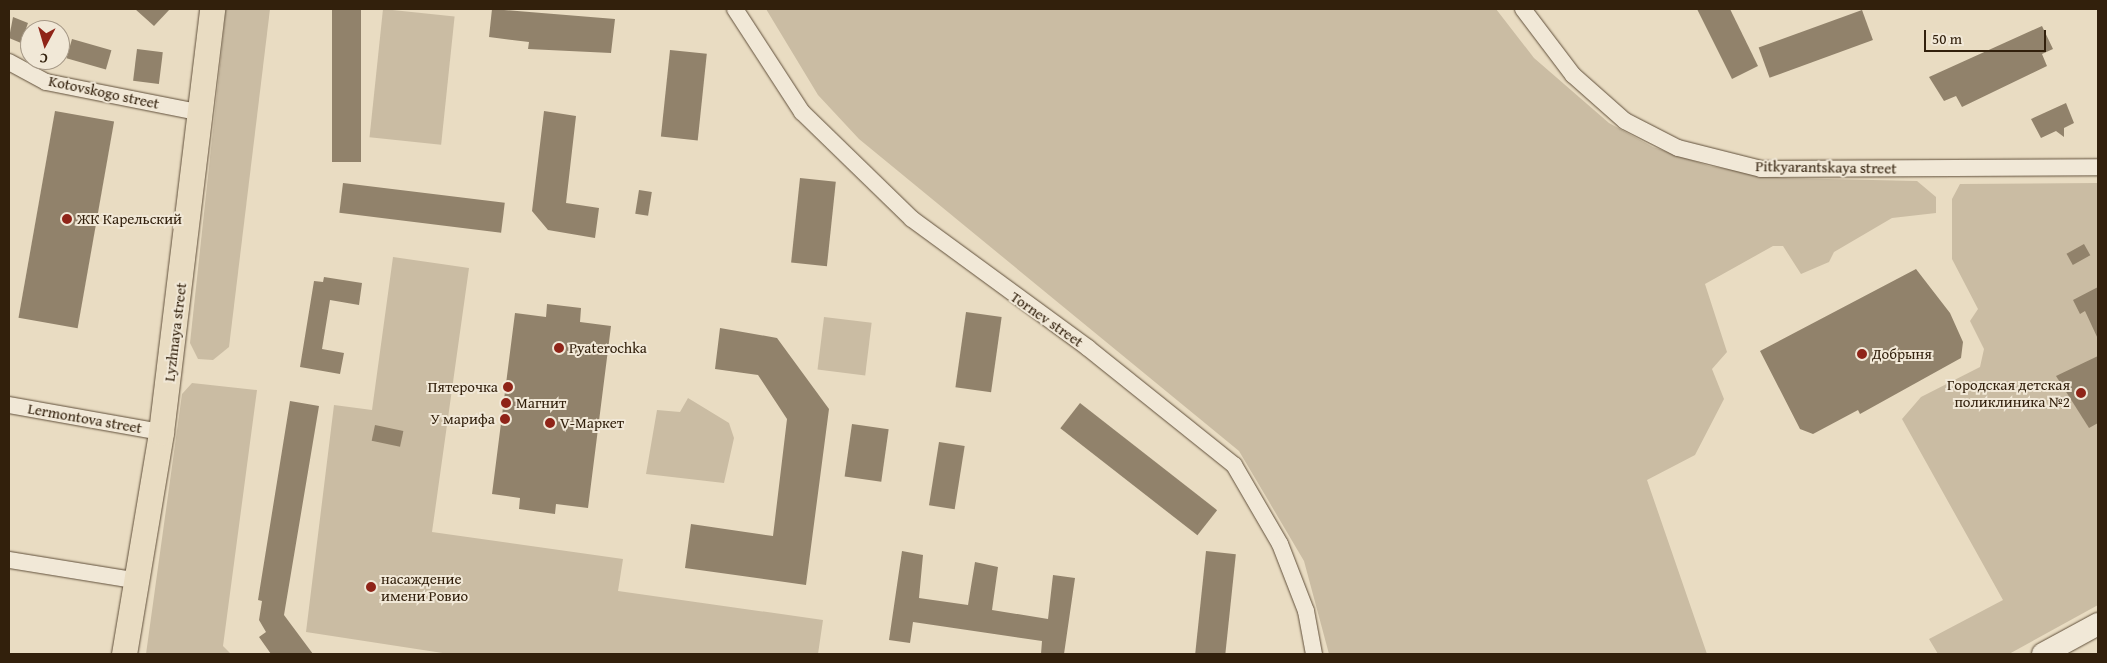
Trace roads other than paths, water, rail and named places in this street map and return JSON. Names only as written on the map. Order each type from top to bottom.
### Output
[{"type":"main road","name":"Lyzhnaya street","points":[[124,654],[162,432],[203,113],[212,9]]},
{"type":"main road","points":[[2043,654],[2098,624]]},
{"type":"street","name":"Tornev street","points":[[735,9],[802,112],[912,219],[1088,348],[1234,465],[1280,544],[1306,611],[1314,654]]},
{"type":"street","name":"Pitkyarantskaya street","points":[[1523,9],[1573,75],[1625,121],[1678,148],[1761,169],[2098,167]]},
{"type":"street","name":"Kotovskogo street","points":[[9,62],[46,82],[203,113]]},
{"type":"street","name":"Lermontova street","points":[[9,405],[162,432]]},
{"type":"street","points":[[9,560],[138,581]]},
{"type":"place","name":"ЖК Карельский","points":[[67,219]]},
{"type":"place","name":"Pyaterochka","points":[[559,348]]},
{"type":"place","name":"Добрыня","points":[[1862,354]]},
{"type":"place","name":"Пятерочка","points":[[508,387]]},
{"type":"place","name":"Городская детская поликлиника №2","points":[[2081,393]]},
{"type":"place","name":"Магнит","points":[[506,403]]},
{"type":"place","name":"У марифа","points":[[505,419]]},
{"type":"place","name":"V-Маркет","points":[[550,423]]},
{"type":"place","name":"насаждение имени Ровио","points":[[371,587]]}]
